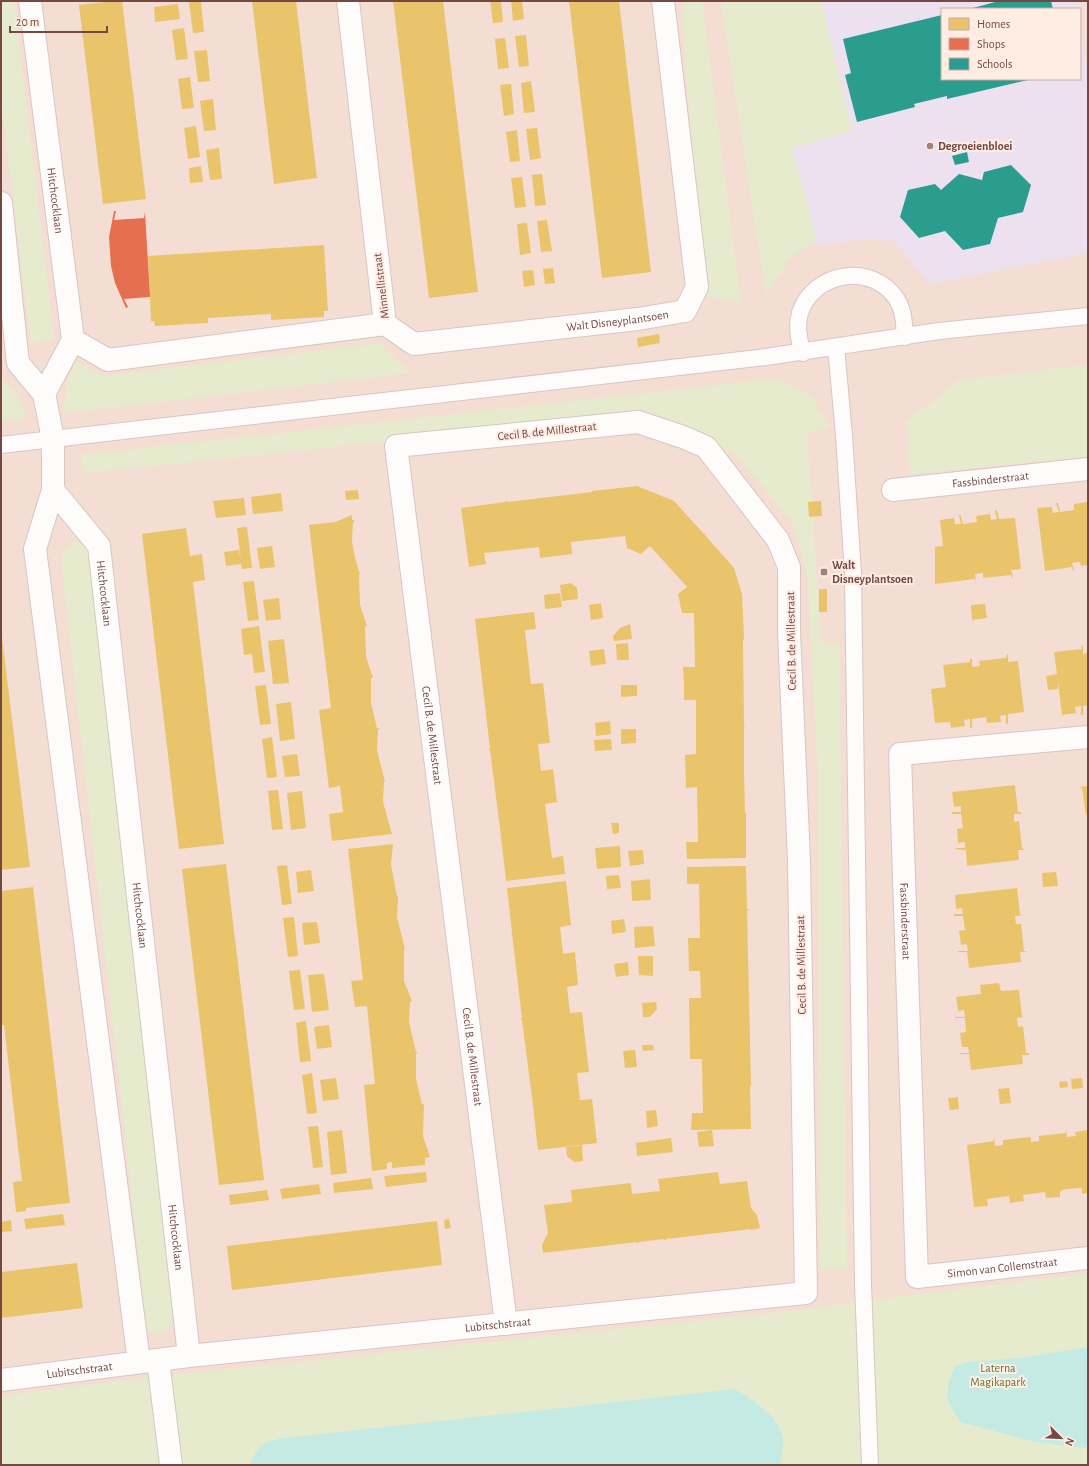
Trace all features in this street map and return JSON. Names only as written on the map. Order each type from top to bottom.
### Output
[{"type":"street","name":"Hitchcocklaan","points":[[30,1],[73,340]]},
{"type":"street","name":"Minnellistraat","points":[[73,340],[108,360],[385,324],[348,1]]},
{"type":"street","name":"Walt Disneyplantsoen","points":[[385,324],[414,344],[638,319],[685,311],[697,287],[663,1]]},
{"type":"street","points":[[1,203],[10,364],[44,394],[53,439],[54,490],[35,549],[149,1361],[172,1465]]},
{"type":"street","points":[[44,394],[73,340]]},
{"type":"street","name":"Cecil B. de Millestraat","points":[[506,1324],[396,446],[638,422],[684,437],[706,447],[778,540],[789,567],[790,632],[799,861],[806,1293]]},
{"type":"street","name":"Fassbinderstraat","points":[[893,490],[1088,469]]},
{"type":"street","name":"Hitchcocklaan","points":[[54,490],[99,546],[190,1356]]},
{"type":"street","name":"Fassbinderstraat","points":[[917,1277],[900,754],[1088,737]]},
{"type":"street","name":"Simon van Collemstraat","points":[[917,1277],[1088,1258]]},
{"type":"street","name":"Lubitschstraat","points":[[1,1380],[190,1356],[806,1293]]},
{"type":"lane","points":[[803,352],[798,333],[799,320],[800,313],[809,295],[824,283],[843,276],[863,276],[882,284],[896,298],[904,316],[905,337]]},
{"type":"lane","points":[[1,445],[803,352],[938,331],[1088,316]]},
{"type":"lane","points":[[836,347],[853,574],[863,1284],[870,1465]]},
{"type":"shaded area","points":[[1,1],[1088,1],[1088,1277],[1,1403]]},
{"type":"shaded area","name":"Degroeienbloei","points":[[737,1],[1079,1],[1079,8],[941,8],[941,80],[1081,80],[1081,22],[1088,82],[1088,253],[929,284],[895,241],[869,239],[807,245]]},
{"type":"green space","points":[[1,1],[14,1],[54,339],[31,343],[1,99]]},
{"type":"green space","points":[[683,1],[702,1],[741,303],[706,296],[685,63]]},
{"type":"green space","points":[[721,1],[822,1],[852,131],[792,148],[817,239],[790,258],[766,295]]},
{"type":"green space","points":[[383,343],[384,348],[410,373],[63,413],[68,380],[76,361],[103,376]]},
{"type":"green space","points":[[1088,365],[1088,457],[909,474],[907,421],[959,380]]},
{"type":"green space","points":[[775,379],[803,392],[815,402],[830,428],[807,433],[821,642],[839,643],[847,1270],[820,1269],[818,774],[808,579],[794,526],[763,486],[735,456],[709,436],[654,414],[84,473],[81,455]]},
{"type":"green space","points":[[1,380],[13,387],[27,418],[1,421]]},
{"type":"green space","points":[[78,542],[88,550],[173,1319],[166,1332],[160,1334],[147,1329],[61,558],[67,547]]},
{"type":"green space","name":"Laterna Magikapark","points":[[1088,1274],[1088,1465],[1,1465],[1,1396],[152,1377],[800,1310],[933,1292]]},
{"type":"water","points":[[1088,1347],[1088,1448],[1035,1442],[961,1422],[947,1400],[949,1382],[955,1366],[968,1362],[1020,1358]]},
{"type":"water","points":[[735,1389],[762,1407],[774,1419],[782,1434],[783,1441],[781,1465],[250,1465],[256,1452],[262,1445],[284,1438]]},
{"type":"building: Homes","points":[[122,1],[146,199],[103,204],[79,5]]},
{"type":"building: Homes","points":[[201,1],[204,32],[193,33],[189,2]]},
{"type":"building: Homes","points":[[252,1],[296,1],[317,178],[274,184]]},
{"type":"building: Homes","points":[[393,1],[443,1],[478,292],[429,298]]},
{"type":"building: Homes","points":[[490,1],[501,1],[503,22],[493,23]]},
{"type":"building: Homes","points":[[511,1],[522,1],[524,19],[513,21]]},
{"type":"building: Homes","points":[[569,1],[619,1],[651,272],[602,278]]},
{"type":"building: Homes","points":[[178,4],[180,19],[155,22],[154,7]]},
{"type":"building: Homes","points":[[184,28],[188,59],[176,60],[172,30]]},
{"type":"building: Homes","points":[[526,35],[529,66],[519,67],[515,36]]},
{"type":"building: Homes","points":[[505,38],[509,68],[498,69],[495,39]]},
{"type":"building: Homes","points":[[207,50],[210,81],[198,82],[194,51]]},
{"type":"building: Homes","points":[[190,77],[194,108],[182,109],[178,79]]},
{"type":"building: Homes","points":[[531,81],[535,112],[524,113],[521,83]]},
{"type":"building: Homes","points":[[511,84],[514,114],[504,116],[500,85]]},
{"type":"building: Homes","points":[[213,99],[216,130],[204,131],[200,101]]},
{"type":"building: Homes","points":[[196,126],[200,157],[188,159],[184,128]]},
{"type":"building: Homes","points":[[537,128],[541,158],[530,160],[526,129]]},
{"type":"building: Homes","points":[[517,130],[520,161],[510,162],[506,132]]},
{"type":"building: Homes","points":[[219,148],[222,179],[210,180],[206,150]]},
{"type":"building: Homes","points":[[201,166],[203,182],[190,183],[189,168]]},
{"type":"building: Homes","points":[[542,174],[546,205],[535,206],[532,175]]},
{"type":"building: Homes","points":[[522,177],[526,207],[515,208],[511,178]]},
{"type":"building: Homes","points":[[547,220],[552,251],[541,252],[537,221]]},
{"type":"building: Homes","points":[[527,223],[531,253],[520,255],[517,224]]},
{"type":"building: Homes","points":[[324,245],[328,311],[324,311],[324,317],[271,320],[271,314],[208,318],[208,323],[155,326],[154,321],[151,321],[148,256]]},
{"type":"building: Homes","points":[[553,268],[555,283],[545,284],[543,269]]},
{"type":"building: Homes","points":[[533,270],[535,285],[524,287],[522,271]]},
{"type":"building: Homes","points":[[659,334],[660,343],[638,347],[637,338]]},
{"type":"building: Homes","points":[[637,486],[674,501],[704,534],[706,534],[705,535],[734,568],[742,594],[744,639],[744,726],[746,727],[744,727],[744,770],[745,813],[747,814],[746,858],[687,859],[686,842],[698,842],[697,787],[686,788],[685,755],[696,754],[696,700],[684,700],[683,667],[695,667],[694,613],[682,613],[678,594],[687,587],[650,546],[641,554],[627,548],[625,536],[571,542],[572,554],[540,558],[539,547],[484,553],[486,564],[469,567],[461,508],[505,502],[506,500],[507,502],[592,492],[592,490]]},
{"type":"building: Homes","points":[[358,490],[359,499],[346,500],[345,491]]},
{"type":"building: Homes","points":[[281,493],[283,511],[253,514],[251,497]]},
{"type":"building: Homes","points":[[244,498],[246,515],[216,518],[213,501]]},
{"type":"building: Homes","points":[[821,501],[822,516],[809,517],[808,502]]},
{"type":"building: Homes","points":[[1087,502],[1088,565],[1081,566],[1080,562],[1072,563],[1073,571],[1072,567],[1045,571],[1037,508],[1052,507],[1053,513],[1059,512],[1056,503],[1058,503],[1060,512],[1074,510],[1074,504]]},
{"type":"building: Homes","points":[[997,510],[999,519],[1015,518],[1021,569],[1011,570],[1012,578],[1011,575],[983,578],[983,573],[975,574],[976,584],[975,579],[935,584],[935,547],[943,546],[940,520],[954,518],[955,524],[961,524],[960,514],[963,524],[977,522],[976,516],[990,514],[991,520],[997,519],[995,511]]},
{"type":"building: Homes","points":[[352,515],[352,520],[355,522],[353,522],[352,542],[359,572],[361,573],[359,574],[360,605],[367,626],[365,626],[366,657],[373,678],[371,678],[371,703],[377,728],[380,728],[378,730],[377,750],[385,782],[383,802],[392,834],[332,841],[329,814],[343,812],[340,786],[329,788],[319,710],[331,708],[309,525],[335,522]]},
{"type":"building: Homes","points":[[247,527],[252,568],[242,569],[241,564],[226,566],[224,552],[239,550],[241,561],[237,528]]},
{"type":"building: Homes","points":[[186,528],[190,556],[202,554],[205,580],[193,582],[224,844],[179,849],[142,534]]},
{"type":"building: Homes","points":[[272,546],[275,567],[260,569],[257,548]]},
{"type":"building: Homes","points":[[254,581],[259,620],[248,621],[243,582]]},
{"type":"building: Homes","points":[[571,583],[577,588],[578,599],[562,601],[560,585]]},
{"type":"building: Homes","points":[[819,589],[827,589],[827,612],[819,612]]},
{"type":"building: Homes","points":[[560,593],[562,607],[545,609],[544,595]]},
{"type":"building: Homes","points":[[279,598],[281,619],[266,621],[263,600]]},
{"type":"building: Homes","points":[[601,603],[603,618],[591,620],[589,605]]},
{"type":"building: Homes","points":[[985,604],[987,618],[972,620],[971,605]]},
{"type":"building: Homes","points":[[534,612],[536,629],[525,630],[531,684],[543,683],[550,743],[538,744],[541,771],[553,769],[557,802],[545,804],[552,858],[563,856],[565,874],[506,881],[501,837],[499,836],[501,836],[490,750],[488,749],[490,749],[475,619]]},
{"type":"building: Homes","points":[[630,624],[632,639],[614,641],[613,636],[620,628]]},
{"type":"building: Homes","points":[[259,626],[265,672],[254,673],[252,654],[244,655],[241,629]]},
{"type":"building: Homes","points":[[1,629],[30,867],[1,870]]},
{"type":"building: Homes","points":[[284,639],[289,683],[273,684],[268,641]]},
{"type":"building: Homes","points":[[628,643],[629,660],[617,660],[616,644]]},
{"type":"building: Homes","points":[[1081,645],[1083,646],[1083,654],[1088,653],[1088,705],[1083,706],[1083,715],[1081,715],[1081,706],[1075,707],[1076,713],[1062,715],[1058,681],[1058,689],[1048,690],[1046,676],[1057,674],[1054,652],[1082,649]]},
{"type":"building: Homes","points":[[604,649],[606,664],[591,666],[589,651]]},
{"type":"building: Homes","points":[[1007,654],[1008,662],[1018,661],[1024,712],[1008,714],[1008,724],[1006,724],[1006,715],[1000,716],[1001,722],[987,723],[986,717],[972,719],[972,728],[970,728],[970,719],[964,720],[965,726],[951,728],[950,722],[935,723],[931,689],[946,687],[943,665],[970,662],[970,659],[972,659],[972,667],[980,666],[979,661],[1006,658]]},
{"type":"building: Homes","points":[[266,685],[271,724],[260,725],[255,686]]},
{"type":"building: Homes","points":[[621,685],[637,685],[637,696],[621,697]]},
{"type":"building: Homes","points":[[291,702],[295,739],[280,741],[276,704]]},
{"type":"building: Homes","points":[[610,721],[611,734],[596,736],[595,723]]},
{"type":"building: Homes","points":[[621,729],[636,729],[636,743],[621,744]]},
{"type":"building: Homes","points":[[272,737],[277,777],[267,778],[262,739]]},
{"type":"building: Homes","points":[[611,739],[612,750],[595,751],[594,740]]},
{"type":"building: Homes","points":[[297,754],[300,776],[285,777],[282,756]]},
{"type":"building: Homes","points":[[1015,785],[1018,812],[1021,812],[1021,814],[1014,814],[1014,822],[1019,821],[1022,848],[1025,850],[1018,850],[1019,860],[967,866],[966,850],[956,849],[965,848],[965,842],[958,843],[957,829],[963,828],[961,814],[952,814],[952,812],[961,812],[961,806],[954,807],[952,792]]},
{"type":"building: Homes","points":[[1088,786],[1088,815],[1086,815],[1082,788],[1079,787]]},
{"type":"building: Homes","points":[[278,790],[283,829],[272,830],[268,791]]},
{"type":"building: Homes","points":[[302,791],[306,828],[291,830],[287,793]]},
{"type":"building: Homes","points":[[611,823],[619,823],[619,833],[613,834]]},
{"type":"building: Homes","points":[[393,844],[391,865],[398,897],[397,917],[405,949],[404,981],[412,1001],[410,1002],[409,1022],[416,1052],[418,1052],[416,1054],[416,1079],[422,1104],[424,1105],[423,1136],[430,1157],[425,1158],[425,1165],[392,1168],[392,1162],[387,1163],[387,1169],[372,1171],[364,1085],[375,1084],[367,1006],[355,1007],[351,981],[363,980],[348,849]]},
{"type":"building: Homes","points":[[620,846],[621,867],[597,869],[595,848]]},
{"type":"building: Homes","points":[[643,850],[644,864],[630,866],[628,851]]},
{"type":"building: Homes","points":[[226,864],[264,1180],[219,1185],[182,869]]},
{"type":"building: Homes","points":[[287,865],[292,904],[282,905],[277,866]]},
{"type":"building: Homes","points":[[746,866],[747,909],[749,909],[747,911],[749,997],[751,997],[749,998],[752,1084],[750,1086],[751,1129],[691,1130],[692,1113],[703,1113],[702,1059],[690,1059],[689,998],[701,998],[700,971],[689,971],[688,938],[700,938],[699,884],[687,884],[687,867]]},
{"type":"building: Homes","points":[[311,870],[314,891],[298,893],[296,872]]},
{"type":"building: Homes","points":[[1056,872],[1058,886],[1043,887],[1042,873]]},
{"type":"building: Homes","points":[[619,875],[621,888],[607,889],[606,876]]},
{"type":"building: Homes","points":[[650,879],[651,900],[632,901],[631,881]]},
{"type":"building: Homes","points":[[566,881],[571,925],[560,927],[563,954],[575,952],[578,985],[567,987],[570,1013],[582,1012],[589,1072],[577,1073],[580,1100],[592,1099],[597,1143],[538,1150],[533,1106],[531,1105],[533,1105],[522,1020],[520,1018],[522,1018],[512,933],[510,932],[512,932],[507,888]]},
{"type":"building: Homes","points":[[33,887],[70,1203],[26,1208],[26,1211],[16,1212],[13,1182],[22,1181],[4,1025],[1,1025],[1,891]]},
{"type":"building: Homes","points":[[1017,888],[1020,915],[1023,915],[1015,916],[1016,924],[1021,924],[1024,951],[1028,952],[1020,952],[1021,962],[969,968],[967,952],[958,952],[968,951],[967,944],[961,945],[959,931],[965,930],[963,916],[954,916],[954,914],[963,914],[962,908],[956,909],[955,895]]},
{"type":"building: Homes","points":[[294,917],[298,956],[288,957],[283,918]]},
{"type":"building: Homes","points":[[624,919],[626,932],[612,934],[611,921]]},
{"type":"building: Homes","points":[[317,922],[320,943],[304,945],[302,923]]},
{"type":"building: Homes","points":[[653,926],[655,946],[635,948],[634,927]]},
{"type":"building: Homes","points":[[638,956],[653,956],[653,976],[639,975]]},
{"type":"building: Homes","points":[[628,962],[629,975],[616,977],[614,964]]},
{"type":"building: Homes","points":[[300,970],[305,1009],[294,1010],[289,971]]},
{"type":"building: Homes","points":[[324,974],[329,1010],[312,1012],[308,975]]},
{"type":"building: Homes","points":[[999,983],[1001,991],[1019,990],[1022,1017],[1025,1017],[1017,1018],[1018,1027],[1023,1026],[1026,1053],[1029,1053],[1029,1055],[1022,1055],[1023,1064],[971,1070],[969,1054],[960,1054],[969,1053],[968,1047],[962,1047],[960,1033],[966,1032],[965,1018],[955,1018],[965,1017],[964,1010],[958,1011],[956,997],[981,994],[980,985]]},
{"type":"building: Homes","points":[[656,1002],[657,1009],[650,1017],[643,1017],[642,1003]]},
{"type":"building: Homes","points":[[306,1021],[311,1061],[300,1062],[296,1023]]},
{"type":"building: Homes","points":[[329,1025],[332,1047],[317,1049],[314,1027]]},
{"type":"building: Homes","points":[[642,1045],[653,1045],[654,1050],[643,1051]]},
{"type":"building: Homes","points":[[635,1050],[637,1067],[625,1068],[623,1051]]},
{"type":"building: Homes","points":[[312,1073],[317,1113],[307,1114],[302,1075]]},
{"type":"building: Homes","points":[[336,1078],[339,1099],[323,1101],[320,1080]]},
{"type":"building: Homes","points":[[1082,1078],[1083,1088],[1072,1089],[1071,1079]]},
{"type":"building: Homes","points":[[1067,1081],[1068,1087],[1060,1088],[1059,1082]]},
{"type":"building: Homes","points":[[1009,1088],[1011,1103],[1000,1104],[998,1089]]},
{"type":"building: Homes","points":[[958,1097],[959,1109],[950,1110],[948,1098]]},
{"type":"building: Homes","points":[[656,1110],[658,1126],[647,1128],[646,1111]]},
{"type":"building: Homes","points":[[318,1126],[323,1167],[313,1168],[308,1127]]},
{"type":"building: Homes","points":[[1066,1128],[1067,1137],[1076,1136],[1075,1132],[1088,1130],[1088,1193],[1082,1194],[1082,1188],[1067,1189],[1060,1191],[1060,1197],[1046,1198],[1045,1192],[1023,1195],[1024,1201],[1010,1203],[1009,1196],[987,1199],[988,1206],[974,1207],[967,1145],[994,1141],[994,1136],[995,1146],[1003,1145],[1003,1140],[1030,1137],[1030,1134],[1031,1142],[1039,1141],[1039,1136],[1066,1133]]},
{"type":"building: Homes","points":[[342,1130],[347,1173],[331,1175],[327,1132]]},
{"type":"building: Homes","points":[[712,1130],[714,1146],[699,1147],[697,1132]]},
{"type":"building: Homes","points":[[671,1138],[673,1152],[637,1156],[636,1143]]},
{"type":"building: Homes","points":[[582,1145],[583,1161],[574,1162],[567,1156],[566,1147]]},
{"type":"building: Homes","points":[[426,1172],[427,1182],[386,1187],[384,1176]]},
{"type":"building: Homes","points":[[718,1172],[720,1184],[747,1181],[751,1208],[757,1215],[760,1228],[666,1239],[665,1241],[664,1239],[639,1242],[637,1244],[637,1242],[543,1253],[542,1245],[548,1233],[544,1205],[572,1202],[571,1190],[631,1183],[632,1194],[660,1191],[658,1179]]},
{"type":"building: Homes","points":[[371,1178],[373,1189],[334,1193],[333,1183]]},
{"type":"building: Homes","points":[[319,1184],[321,1194],[282,1199],[280,1189]]},
{"type":"building: Homes","points":[[267,1190],[269,1200],[230,1205],[229,1195]]},
{"type":"building: Homes","points":[[63,1214],[65,1225],[26,1229],[24,1219]]},
{"type":"building: Homes","points":[[449,1219],[451,1228],[445,1229],[444,1220]]},
{"type":"building: Homes","points":[[11,1220],[12,1231],[1,1232],[1,1222]]},
{"type":"building: Homes","points":[[437,1221],[442,1265],[232,1290],[227,1246]]},
{"type":"building: Homes","points":[[77,1263],[83,1308],[1,1318],[1,1272]]},
{"type":"building: Shops","points":[[114,211],[116,211],[114,220],[144,218],[145,212],[150,297],[124,299],[128,307],[126,308],[115,283],[111,266],[109,237]]},
{"type":"building: Schools","points":[[999,1],[1051,1],[1053,8],[973,8]]},
{"type":"building: Schools","points":[[941,15],[941,80],[1028,80],[947,99],[947,96],[914,104],[915,107],[857,122],[845,75],[851,73],[843,39]]},
{"type":"building: Schools","points":[[967,152],[969,162],[955,165],[952,156]]},
{"type":"building: Schools","points":[[1011,165],[1031,185],[1023,212],[998,218],[990,244],[963,250],[945,231],[919,238],[900,217],[908,190],[935,184],[941,190],[959,174],[982,180],[984,172]]},
{"type":"place","name":"Degroeienbloei","points":[[930,146]]},
{"type":"place","name":"Walt Disneyplantsoen","points":[[824,572]]}]
